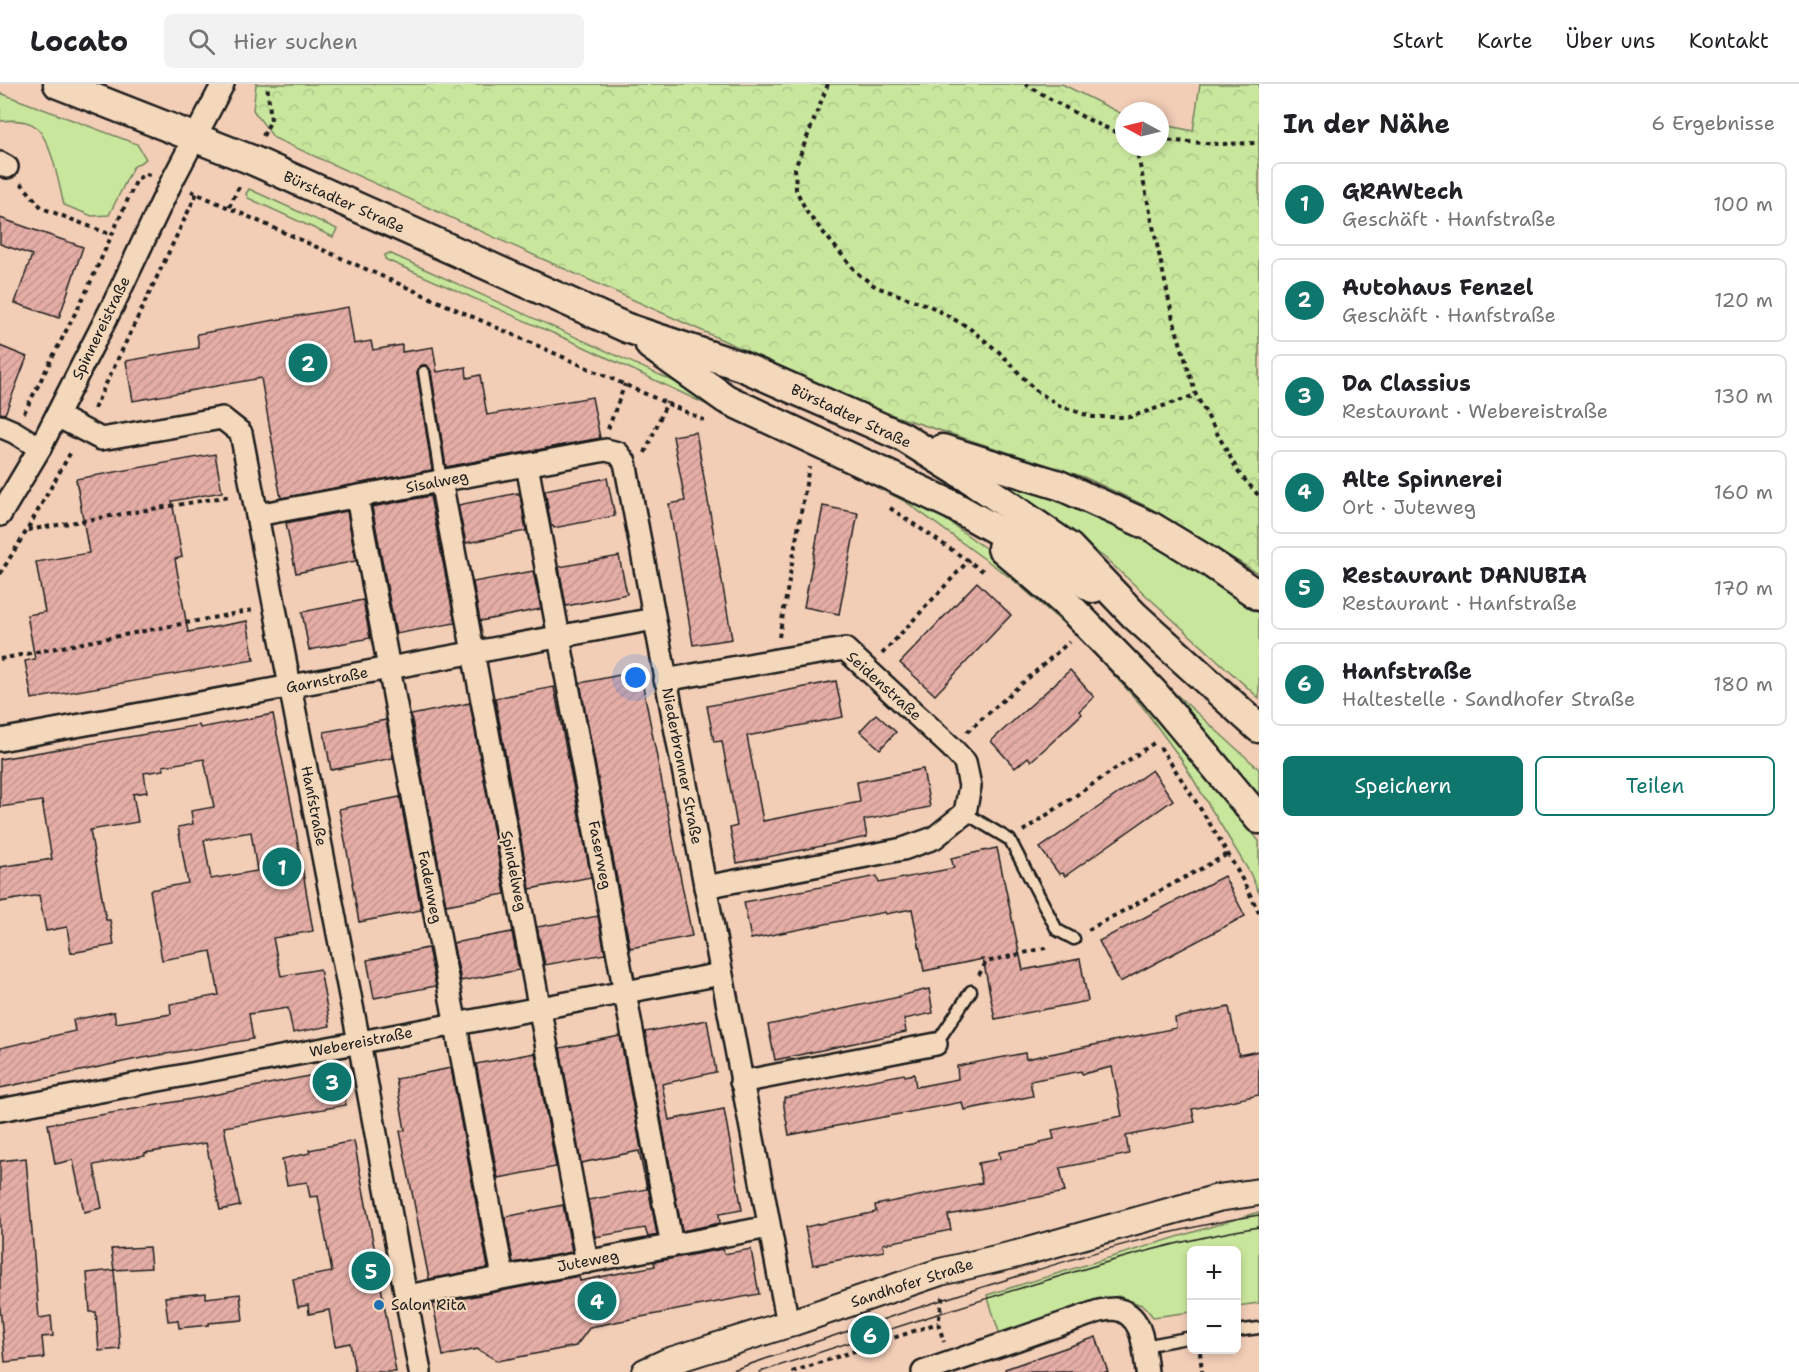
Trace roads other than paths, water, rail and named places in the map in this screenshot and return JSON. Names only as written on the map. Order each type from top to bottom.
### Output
[{"type":"main road","name":"Bürstadter Straße","points":[[58,84],[252,160],[627,328],[741,366],[903,437],[975,482],[1069,547],[1134,615],[1259,728]]},
{"type":"main road","name":"Bürstadter Straße","points":[[627,328],[726,399],[952,505],[1059,566],[1134,615]]},
{"type":"main road","points":[[903,437],[1059,485],[1152,527],[1259,596]]},
{"type":"main road","points":[[952,505],[1069,606],[1092,629],[1153,692],[1259,819]]},
{"type":"street","name":"Spinnereistraße","points":[[0,515],[57,416],[171,183],[224,84]]},
{"type":"street","name":"Hanfstraße","points":[[57,416],[101,439],[222,418],[242,433],[420,1372]]},
{"type":"street","points":[[7,429],[40,448]]},
{"type":"street","name":"Sisalweg","points":[[257,515],[612,451]]},
{"type":"street","name":"Niederbronner Straße","points":[[612,451],[625,462],[788,1324]]},
{"type":"street","name":"Faserweg","points":[[527,465],[672,1246]]},
{"type":"street","name":"Spindelweg","points":[[441,481],[587,1262]]},
{"type":"street","name":"Fadenweg","points":[[357,497],[503,1277]]},
{"type":"street","name":"Garnstraße","points":[[0,740],[654,619]]},
{"type":"street","name":"Seidenstraße","points":[[665,680],[782,658],[845,650],[951,747],[964,762],[970,786],[965,813]]},
{"type":"street","points":[[705,887],[903,849],[934,838],[965,813]]},
{"type":"street","name":"Webereistraße","points":[[0,1110],[721,974]]},
{"type":"street","points":[[741,1082],[936,1044]]},
{"type":"street","name":"Sandhofer Straße","points":[[645,1372],[667,1362],[940,1272],[1017,1254],[1218,1198],[1259,1181]]},
{"type":"street","name":"Sandhofer Straße","points":[[1218,1198],[1259,1192]]},
{"type":"street","name":"Juteweg","points":[[407,1296],[769,1227]]},
{"type":"street","points":[[923,1372],[1099,1311],[1114,1309],[1128,1314],[1138,1324],[1144,1346],[1147,1372]]},
{"type":"lane","points":[[424,372],[441,481]]},
{"type":"lane","points":[[965,813],[1010,840],[1057,930],[1074,939]]},
{"type":"lane","points":[[936,1044],[970,991]]},
{"type":"lane","points":[[1241,1331],[1259,1329]]},
{"type":"lane","points":[[1144,1346],[1187,1338]]},
{"type":"tram line","points":[[727,1372],[1073,1259],[1165,1234],[1259,1215]]},
{"type":"tram line","points":[[760,1372],[1102,1264],[1154,1249],[1259,1227]]},
{"type":"place","name":"Autohaus Fenzel","points":[[308,363]]},
{"type":"place","name":"GRAWtech","points":[[282,867]]},
{"type":"place","name":"Da Classius","points":[[332,1082]]},
{"type":"place","name":"Restaurant DANUBIA","points":[[371,1271]]},
{"type":"place","name":"Alte Spinnerei","points":[[597,1301]]},
{"type":"place","name":"Salon Rita","points":[[379,1305]]},
{"type":"place","name":"Hanfstraße","points":[[870,1335]]}]
